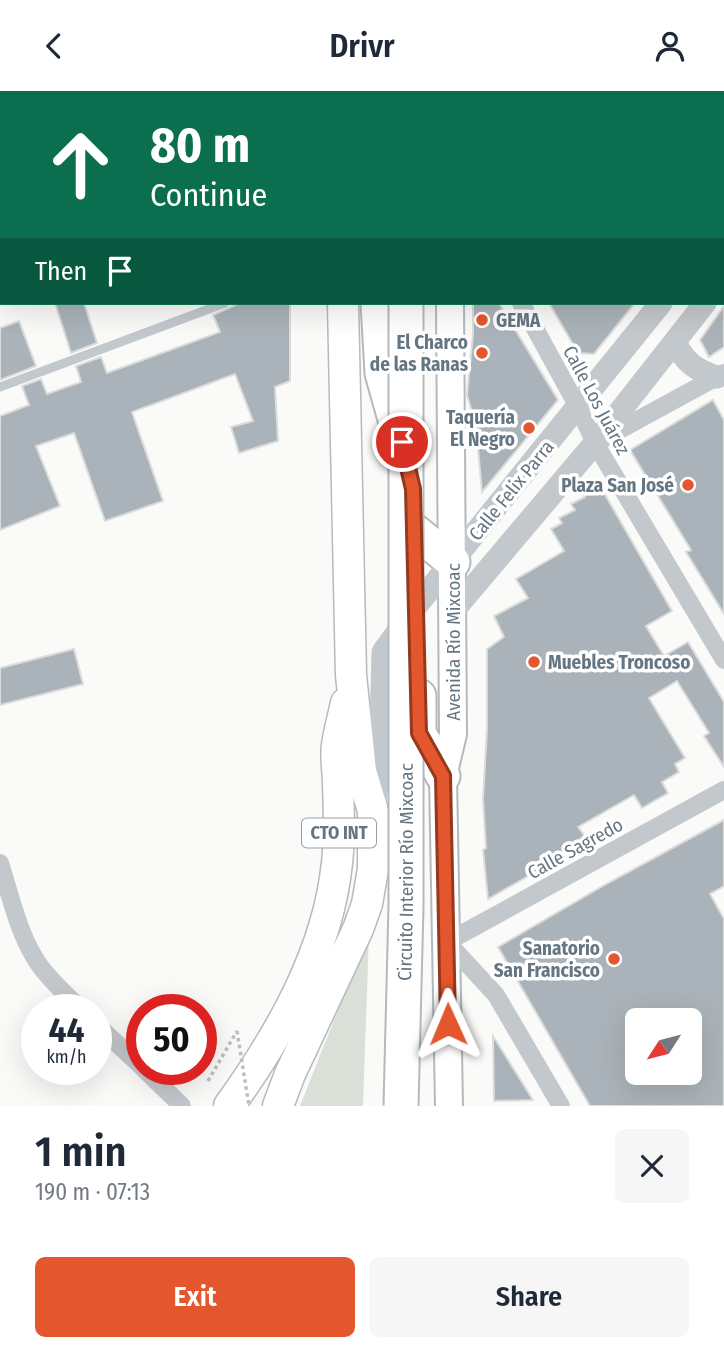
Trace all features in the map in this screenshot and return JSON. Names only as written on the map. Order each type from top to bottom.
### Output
[{"type":"highway","points":[[378,305],[382,373],[410,467],[415,532],[419,733],[443,776]]},
{"type":"highway","name":"Circuito Interior Río Mixcoac","points":[[401,1106],[406,906],[406,305]]},
{"type":"highway","points":[[415,532],[453,562]]},
{"type":"main road","name":"CTO INT","points":[[278,1106],[290,1074],[363,917],[373,869],[373,811],[361,771],[351,675],[343,305]]},
{"type":"main road","name":"Avenida Río Mixcoac","points":[[449,1106],[443,776],[453,734],[450,305]]},
{"type":"main road","name":"CTO INT","points":[[229,1106],[302,987],[325,921],[337,864],[337,747],[351,675]]},
{"type":"street","name":"Calle Los Juárez","points":[[522,305],[595,443],[724,660]]},
{"type":"street","name":"Calle Felix Parra","points":[[373,811],[380,764],[383,652],[417,605],[659,305]]},
{"type":"street","name":"Calle Felix Parra","points":[[453,611],[595,443],[703,305]]},
{"type":"street","points":[[675,342],[689,364],[720,375]]},
{"type":"street","points":[[595,443],[720,375]]},
{"type":"street","name":"Calle Sagredo","points":[[447,942],[724,790]]},
{"type":"street","points":[[0,863],[25,937],[38,963],[65,994]]},
{"type":"street","points":[[447,942],[496,995],[561,1106]]},
{"type":"street","points":[[112,1039],[126,1052]]},
{"type":"street","points":[[160,1085],[182,1106]]},
{"type":"lane","points":[[0,387],[220,305]]},
{"type":"path","points":[[217,1065],[237,1031],[249,1106]]},
{"type":"shaded area","points":[[369,932],[363,1106],[300,1106]]},
{"type":"building","points":[[56,305],[85,305],[97,343],[71,353]]},
{"type":"building","points":[[236,305],[290,305],[290,381],[275,387],[278,441],[239,453],[231,427],[253,421],[235,374],[132,412],[163,501],[105,521],[74,433],[36,446],[60,506],[0,530],[0,416],[29,405],[22,386],[41,379],[47,394],[81,382],[76,366],[101,357],[107,373],[220,332],[213,315]]},
{"type":"building","points":[[473,305],[500,305],[558,400],[482,492],[476,426],[467,395]]},
{"type":"building","points":[[550,305],[633,305],[594,354],[578,353]]},
{"type":"building","points":[[724,306],[724,347],[709,357],[700,340]]},
{"type":"building","points":[[19,321],[36,366],[0,380],[0,328]]},
{"type":"building","name":"Plaza San José","points":[[713,400],[724,420],[724,614],[686,552],[691,550],[630,450]]},
{"type":"building","points":[[596,479],[672,611],[646,626],[664,656],[688,642],[724,702],[724,767],[704,736],[709,733],[677,681],[649,698],[685,758],[675,764],[679,772],[662,782],[668,793],[642,808],[634,795],[578,827],[587,839],[488,899],[483,850],[486,848],[483,799],[487,728],[487,649],[504,637],[494,616],[528,598],[516,579],[564,551],[551,529],[562,523],[559,518],[575,510],[571,504],[585,497],[580,488]]},
{"type":"building","points":[[74,649],[83,684],[0,705],[0,668]]},
{"type":"building","points":[[724,820],[724,886],[710,894],[724,919],[724,1106],[590,1106],[498,947]]},
{"type":"building","points":[[493,1036],[533,1100],[494,1101]]},
{"type":"place","name":"GEMA","points":[[482,320]]},
{"type":"place","name":"El Charco de las Ranas","points":[[482,353]]},
{"type":"place","name":"Taquería El Negro","points":[[529,428]]},
{"type":"place","name":"Plaza San José","points":[[688,485]]},
{"type":"place","name":"Muebles Troncoso","points":[[534,662]]},
{"type":"place","name":"Sanatorio San Francisco","points":[[614,959]]},
{"type":"route","points":[[402,442],[413,489],[419,733],[443,776],[448,1024]]}]
